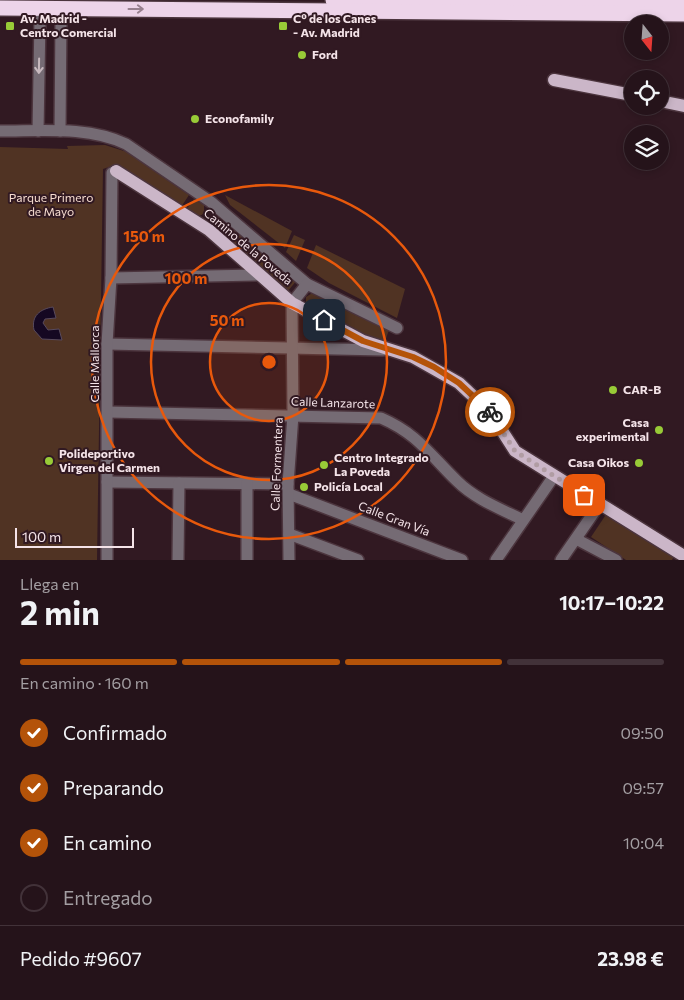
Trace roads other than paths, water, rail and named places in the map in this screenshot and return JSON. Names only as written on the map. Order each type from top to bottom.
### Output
[{"type":"highway","points":[[333,0],[684,3]]},
{"type":"highway","points":[[0,8],[684,14]]},
{"type":"main road","points":[[554,80],[624,93]]},
{"type":"main road","points":[[669,103],[684,106]]},
{"type":"main road","name":"Camino de la Poveda","points":[[116,171],[209,230],[292,303],[363,341],[384,350],[413,357],[459,383],[490,412],[515,451],[682,557]]},
{"type":"street","points":[[38,131],[40,18]]},
{"type":"street","points":[[60,131],[61,18]]},
{"type":"street","name":"Camino de la Poveda","points":[[0,131],[60,131],[94,134],[112,138],[126,144],[211,202],[306,284],[397,328]]},
{"type":"street","name":"Calle Mallorca","points":[[107,560],[107,344],[111,278],[112,173],[116,171]]},
{"type":"street","points":[[111,278],[259,275]]},
{"type":"street","points":[[292,303],[306,284]]},
{"type":"street","name":"Calle Formentera","points":[[289,560],[288,489],[293,416],[294,349],[292,303]]},
{"type":"street","points":[[107,344],[384,350]]},
{"type":"street","name":"Calle Lanzarote","points":[[108,412],[369,417],[392,423],[423,444],[457,482],[523,520]]},
{"type":"street","points":[[496,560],[554,476]]},
{"type":"street","points":[[107,482],[247,484],[288,489]]},
{"type":"street","points":[[178,560],[179,483]]},
{"type":"street","points":[[246,560],[247,484]]},
{"type":"street","name":"Calle Gran Vía","points":[[288,489],[462,560]]},
{"type":"street","points":[[561,560],[600,505]]},
{"type":"street","points":[[289,534],[358,560]]},
{"type":"street","points":[[576,538],[616,560]]},
{"type":"place","name":"Av. Madrid - Centro Comercial","points":[[10,26]]},
{"type":"place","name":"Cº de los Canes - Av. Madrid","points":[[283,26]]},
{"type":"place","name":"Ford","points":[[302,55]]},
{"type":"place","name":"Econofamily","points":[[195,119]]},
{"type":"place","name":"CAR-B","points":[[613,390]]},
{"type":"place","name":"Casa experimental","points":[[659,430]]},
{"type":"place","name":"Polideportivo Virgen del Carmen","points":[[49,461]]},
{"type":"place","name":"Casa Oikos","points":[[639,463]]},
{"type":"place","name":"Centro Integrado La Poveda","points":[[324,465]]},
{"type":"place","name":"Policía Local","points":[[304,487]]},
{"type":"park label","name":"Parque Primero de Mayo","points":[[51,205]]}]
